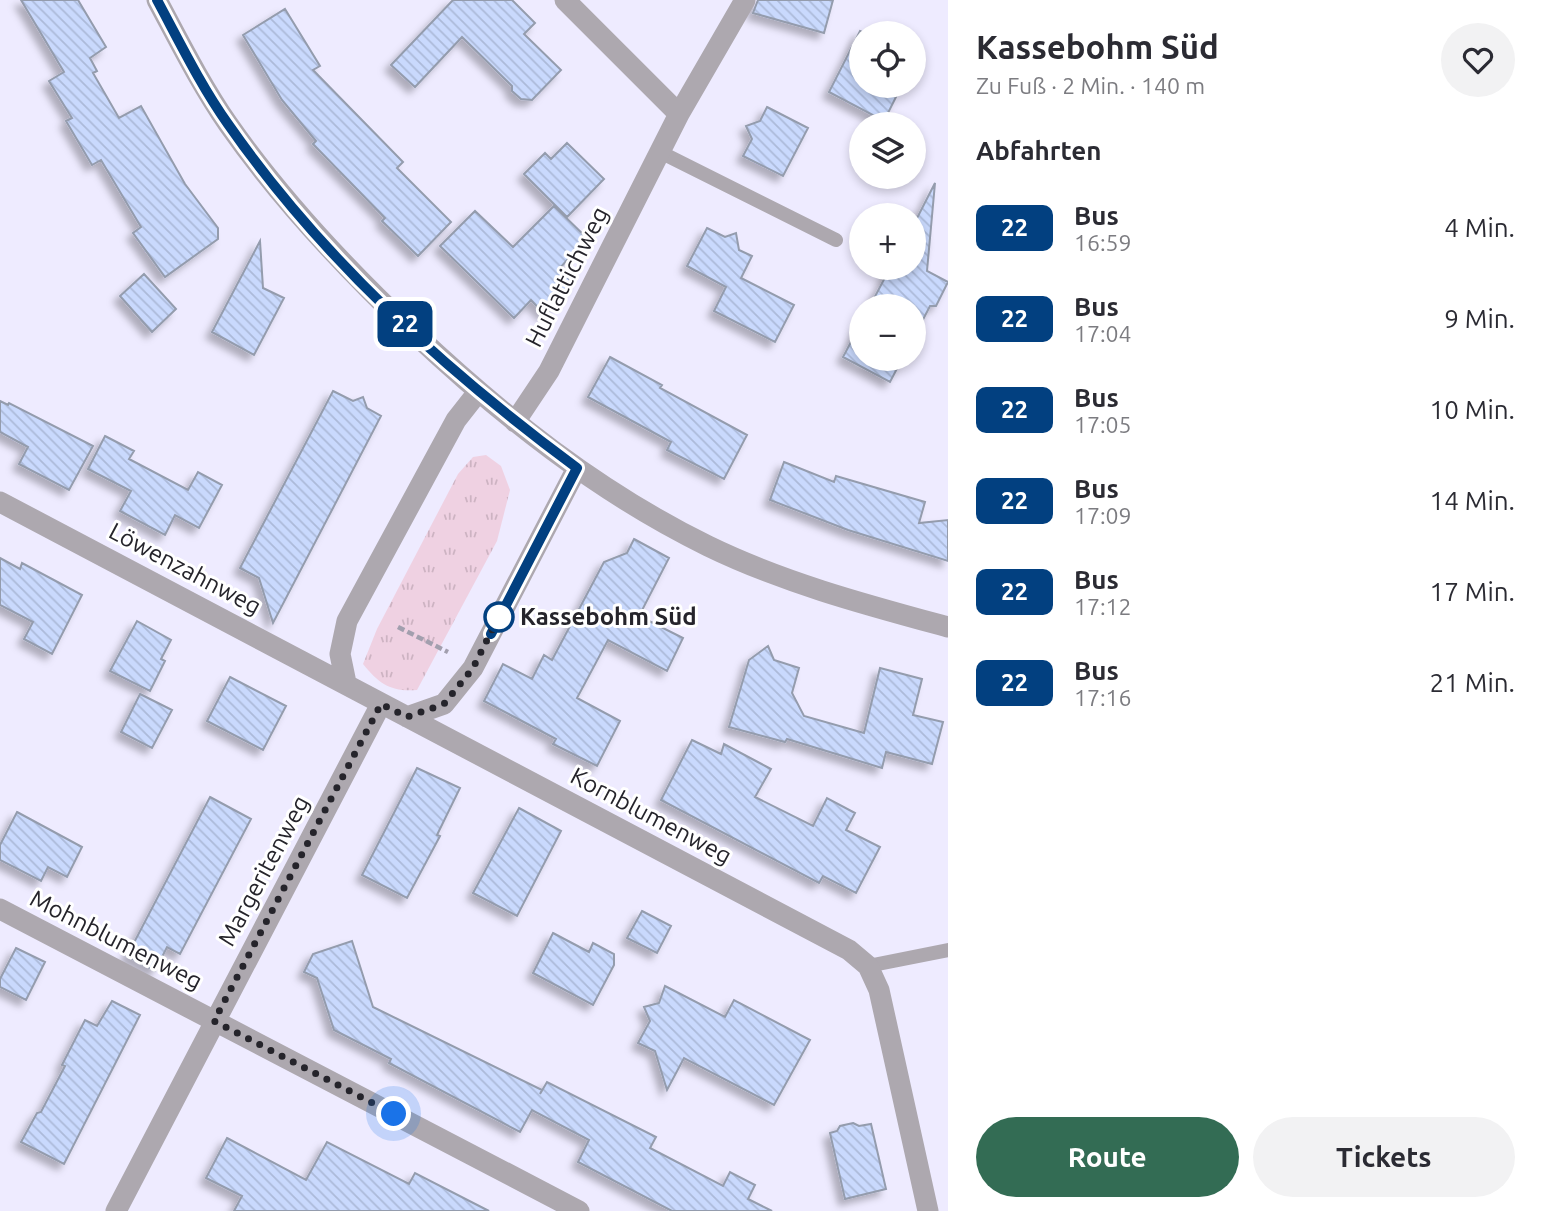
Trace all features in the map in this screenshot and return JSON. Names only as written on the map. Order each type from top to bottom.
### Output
[{"type":"street","points":[[157,0],[227,122],[284,198],[339,261],[478,392],[515,422],[577,468],[670,526],[710,547],[825,593],[948,627]]},
{"type":"street","points":[[565,0],[679,114]]},
{"type":"street","name":"Huflattichweg","points":[[515,422],[549,371],[679,114],[744,0]]},
{"type":"street","points":[[478,392],[456,420],[347,621],[340,653],[346,683],[407,717],[444,704],[473,668],[577,468]]},
{"type":"street","name":"Löwenzahnweg","points":[[0,502],[346,683]]},
{"type":"street","name":"Margeritenweg","points":[[116,1211],[381,704]]},
{"type":"street","name":"Kornblumenweg","points":[[407,717],[849,950],[868,967],[879,990],[891,1033],[928,1211]]},
{"type":"street","name":"Mohnblumenweg","points":[[0,909],[579,1211]]},
{"type":"lane","points":[[660,152],[836,240]]},
{"type":"lane","points":[[868,967],[948,950]]},
{"type":"path","points":[[398,627],[448,652]]},
{"type":"green space","points":[[486,455],[501,466],[510,490],[497,541],[417,690],[393,688],[375,677],[363,664],[377,629],[458,474],[473,457]]},
{"type":"building","points":[[21,0],[78,0],[106,47],[90,58],[97,71],[93,73],[119,118],[141,106],[185,184],[218,228],[218,239],[165,277],[133,233],[141,227],[101,160],[92,165],[66,121],[72,118],[49,81],[64,72]]},
{"type":"building","points":[[453,0],[512,0],[535,23],[524,34],[561,70],[532,100],[521,99],[512,91],[512,86],[462,37],[415,87],[391,65]]},
{"type":"building","points":[[758,0],[833,0],[824,33],[753,13]]},
{"type":"building","points":[[285,9],[320,66],[313,70],[403,162],[397,168],[451,222],[418,256],[382,221],[385,218],[313,144],[316,141],[282,100],[243,35]]},
{"type":"building","points":[[849,53],[849,98],[896,98],[888,112],[867,112],[829,92]]},
{"type":"building","points":[[767,107],[808,128],[783,176],[743,156],[752,139],[746,126],[760,121]]},
{"type":"building","points":[[567,143],[604,179],[567,217],[524,174],[545,153],[551,159]]},
{"type":"building","points":[[935,183],[927,271],[948,282],[936,306],[930,306],[926,314],[926,294],[876,294],[884,280],[926,280],[925,203]]},
{"type":"building","points":[[554,206],[587,238],[559,269],[574,284],[545,315],[531,300],[514,318],[440,246],[475,211],[513,247]]},
{"type":"building","points":[[707,228],[725,237],[736,233],[739,250],[752,256],[741,278],[794,305],[775,342],[714,311],[726,287],[687,266]]},
{"type":"building","points":[[260,241],[263,288],[284,298],[254,355],[212,332]]},
{"type":"building","points":[[144,274],[176,309],[152,332],[120,296]]},
{"type":"building","points":[[849,346],[849,360],[843,357]]},
{"type":"building","points":[[610,357],[662,385],[660,388],[747,435],[724,479],[667,450],[671,442],[588,397]]},
{"type":"building","points":[[869,371],[896,371],[890,382]]},
{"type":"building","points":[[333,391],[353,401],[363,397],[367,408],[381,416],[273,623],[259,578],[240,568]]},
{"type":"building","points":[[0,401],[8,405],[9,403],[93,446],[69,490],[19,464],[28,447],[0,432]]},
{"type":"building","points":[[105,436],[134,451],[129,459],[188,490],[198,472],[222,485],[199,528],[175,515],[165,535],[120,511],[131,491],[88,469]]},
{"type":"building","points":[[784,462],[834,482],[836,476],[925,502],[919,523],[948,520],[948,561],[848,530],[770,500]]},
{"type":"building","points":[[634,539],[669,558],[639,616],[683,638],[667,671],[608,640],[577,698],[620,721],[597,766],[553,744],[556,739],[484,701],[503,664],[532,679],[544,655],[552,660],[604,562],[627,553]]},
{"type":"building","points":[[0,558],[20,569],[22,563],[82,595],[52,654],[24,639],[33,622],[0,605]]},
{"type":"building","points":[[137,621],[171,640],[161,659],[165,661],[150,691],[110,671]]},
{"type":"building","points":[[768,646],[774,660],[799,668],[792,693],[804,716],[864,733],[880,668],[922,679],[913,715],[943,722],[932,764],[886,752],[882,768],[787,739],[785,742],[729,727],[749,660]]},
{"type":"building","points":[[230,677],[286,706],[263,750],[207,721]]},
{"type":"building","points":[[140,694],[172,710],[152,748],[121,732]]},
{"type":"building","points":[[692,740],[721,754],[724,744],[771,769],[755,797],[813,826],[827,798],[855,813],[846,830],[880,847],[856,893],[823,876],[819,883],[661,800]]},
{"type":"building","points":[[417,768],[460,788],[437,835],[440,836],[407,898],[362,875]]},
{"type":"building","points":[[210,797],[251,819],[180,954],[167,947],[155,971],[127,956]]},
{"type":"building","points":[[519,808],[561,831],[517,916],[473,893]]},
{"type":"building","points":[[17,812],[82,847],[67,877],[48,867],[41,881],[0,860],[0,845]]},
{"type":"building","points":[[642,911],[671,926],[657,953],[627,938]]},
{"type":"building","points":[[553,933],[589,952],[593,943],[614,954],[614,965],[593,1005],[533,973]]},
{"type":"building","points":[[352,941],[373,1007],[542,1090],[540,1094],[547,1082],[656,1137],[650,1148],[723,1186],[730,1172],[755,1185],[748,1199],[772,1211],[672,1211],[578,1162],[589,1140],[532,1110],[520,1132],[389,1063],[391,1059],[334,1030],[317,978],[304,972],[313,954]]},
{"type":"building","points":[[16,948],[45,962],[26,1000],[0,987],[0,979]]},
{"type":"building","points":[[665,986],[725,1017],[734,1000],[810,1040],[774,1105],[684,1058],[667,1090],[655,1051],[638,1043],[650,1021],[644,1007],[659,1003]]},
{"type":"building","points":[[112,1001],[140,1015],[64,1164],[21,1142],[37,1113],[41,1112],[85,1020],[97,1026]]},
{"type":"building","points":[[853,1123],[859,1126],[871,1124],[886,1189],[845,1199],[830,1133],[837,1131],[840,1126]]},
{"type":"building","points":[[227,1138],[306,1180],[327,1142],[409,1184],[415,1173],[489,1211],[234,1211],[242,1196],[206,1178]]},
{"type":"bus line","name":"22","points":[[157,0],[227,122],[284,198],[330,251],[478,392],[577,468],[491,634]]},
{"type":"place","name":"Kassebohm Süd","points":[[499,617]]},
{"type":"route","points":[[394,1114],[214,1021],[381,704],[407,717],[444,704],[473,668],[500,614],[499,617]]}]
